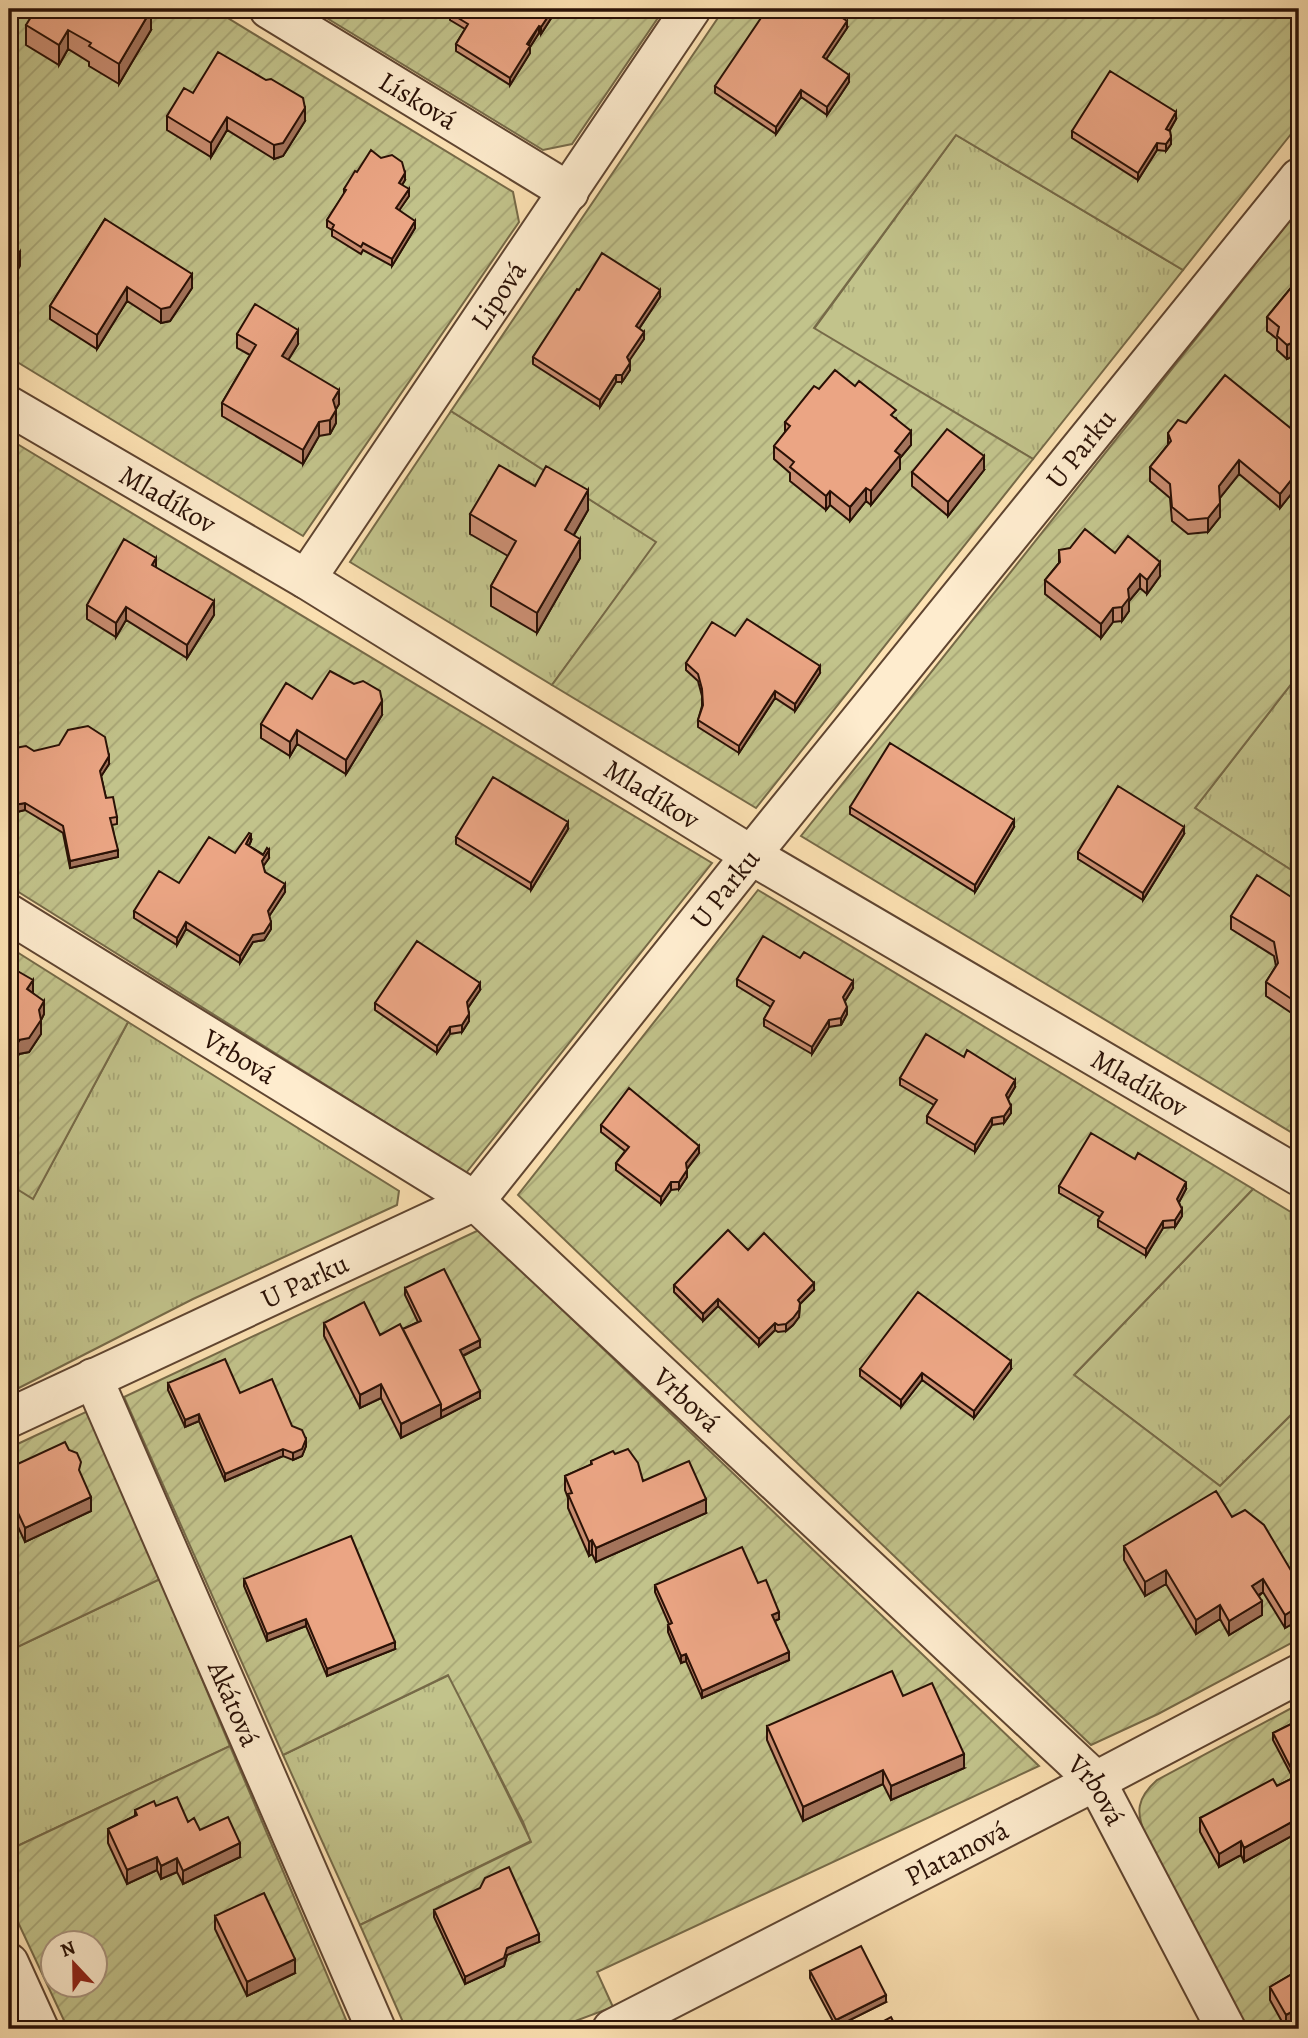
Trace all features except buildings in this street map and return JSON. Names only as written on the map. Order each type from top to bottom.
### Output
[{"type":"street","name":"Lísková","points":[[269,9],[569,192]]},
{"type":"street","name":"Lipová","points":[[306,579],[691,9]]},
{"type":"street","name":"U Parku","points":[[9,1419],[475,1201],[1299,178]]},
{"type":"street","name":"Mladíkov","points":[[9,406],[306,579],[751,855],[1299,1176]]},
{"type":"street","name":"Vrbová","points":[[9,914],[475,1201],[1096,1781],[1226,2029]]},
{"type":"street","name":"Akátová","points":[[93,1378],[376,2029]]},
{"type":"street","name":"Platanová","points":[[612,2029],[1299,1674]]},
{"type":"street","points":[[9,1964],[39,2029]]},
{"type":"green space","points":[[9,9],[213,9],[513,192],[519,222],[303,536],[9,357]]},
{"type":"green space","points":[[312,9],[664,9],[572,144],[543,150]]},
{"type":"green space","points":[[724,9],[1299,9],[1299,124],[1183,270],[956,135],[814,328],[1033,459],[756,808],[552,685],[656,542],[451,411]]},
{"type":"green space","points":[[956,135],[1183,270],[1033,459],[814,329]]},
{"type":"green space","points":[[1299,209],[1299,674],[1195,808],[1299,875],[1299,1137],[801,836]]},
{"type":"green space","points":[[451,411],[657,542],[552,685],[350,562]]},
{"type":"green space","points":[[9,439],[712,863],[466,1173],[9,886]]},
{"type":"green space","points":[[1299,674],[1299,875],[1195,808]]},
{"type":"green space","points":[[758,890],[1253,1189],[1074,1375],[1220,1486],[1299,1407],[1299,1639],[1158,1714],[1091,1745],[518,1195]]},
{"type":"green space","points":[[9,947],[128,1022],[33,1199],[9,1184]]},
{"type":"green space","points":[[128,1022],[399,1191],[397,1205],[193,1299],[9,1393],[9,1184],[33,1198]]},
{"type":"green space","points":[[1253,1189],[1299,1217],[1299,1407],[1220,1486],[1074,1375]]},
{"type":"green space","points":[[479,1230],[1039,1766],[597,1972],[613,2007],[554,2029],[406,2029],[360,1925],[531,1842],[523,1822],[448,1675],[283,1755],[124,1397]]},
{"type":"green space","points":[[90,1410],[160,1579],[9,1651],[9,1448]]},
{"type":"green space","points":[[160,1579],[230,1746],[9,1850],[9,1651]]},
{"type":"green space","points":[[449,1675],[531,1841],[360,1925],[283,1755]]},
{"type":"green space","points":[[1299,1704],[1299,2029],[1246,2029],[1146,1836],[1139,1812],[1145,1793],[1157,1780]]},
{"type":"green space","points":[[230,1746],[350,2029],[68,2029],[54,2000],[108,2000],[108,1930],[38,1930],[38,1965],[9,1903],[9,1850]]}]
